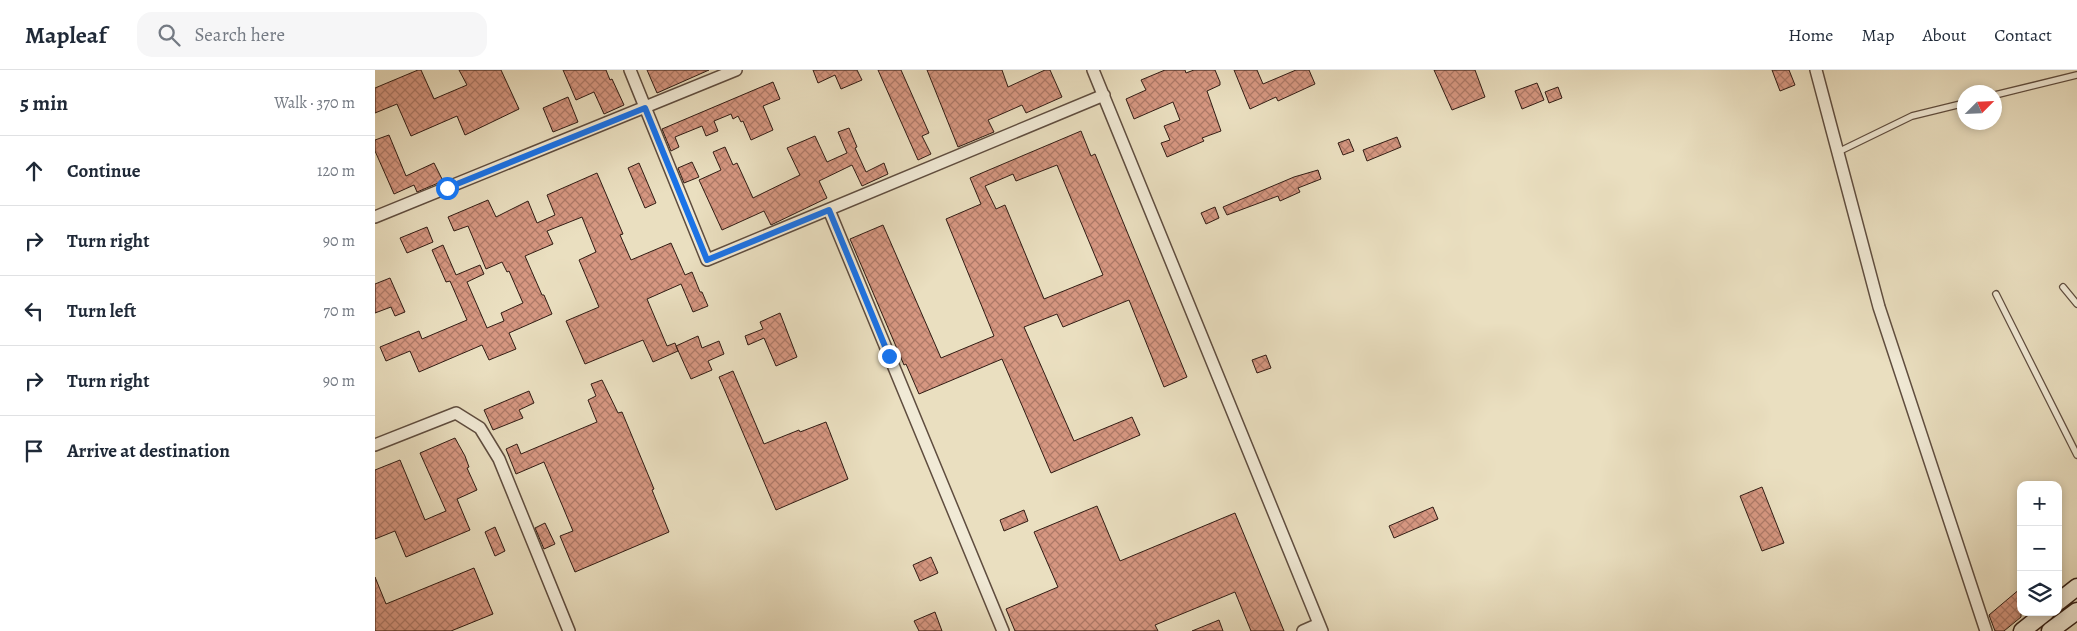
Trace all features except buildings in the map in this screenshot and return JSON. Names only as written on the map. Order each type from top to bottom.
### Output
[{"type":"main road","points":[[2062,599],[2077,587]]},
{"type":"main road","points":[[2050,631],[2077,611]]},
{"type":"main road","points":[[2022,631],[2041,616]]},
{"type":"street","points":[[630,70],[707,260],[1104,94]]},
{"type":"street","points":[[375,217],[736,70]]},
{"type":"street","points":[[1093,70],[1320,628],[1303,631]]},
{"type":"street","points":[[1816,70],[1879,307],[1986,631]]},
{"type":"street","points":[[829,210],[1003,631]]},
{"type":"street","points":[[375,445],[456,413],[480,428],[499,459],[569,631]]},
{"type":"lane","points":[[2002,93],[2077,74]]},
{"type":"lane","points":[[1838,152],[1912,116],[1957,105]]},
{"type":"lane","points":[[2063,287],[2077,304]]},
{"type":"lane","points":[[1996,294],[2077,456]]},
{"type":"route","points":[[447,188],[645,108],[707,260],[829,210],[889,356]]}]
